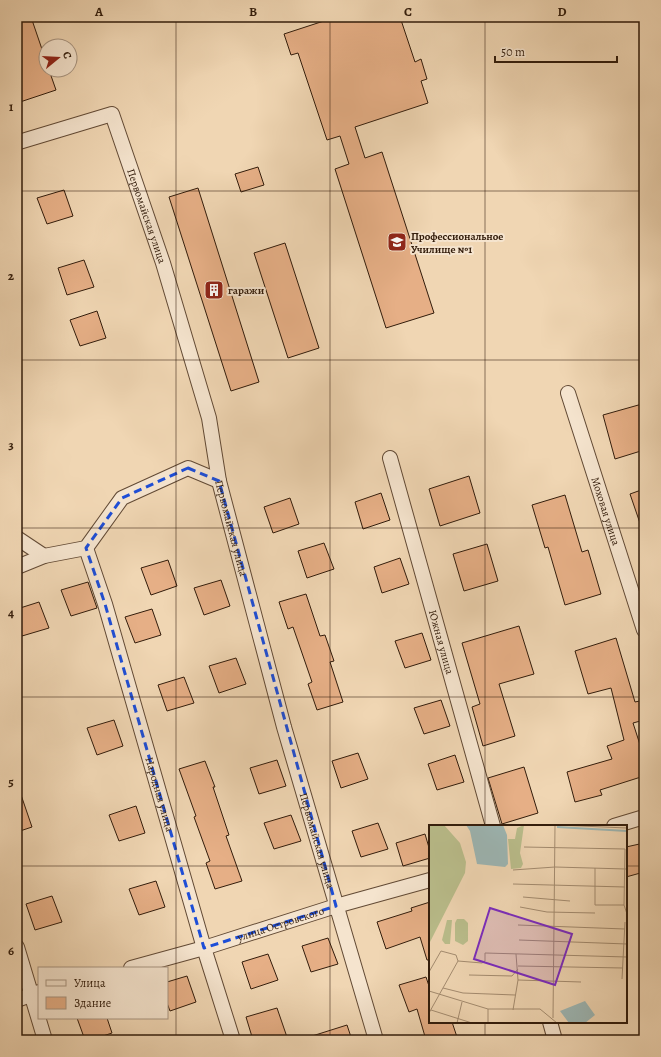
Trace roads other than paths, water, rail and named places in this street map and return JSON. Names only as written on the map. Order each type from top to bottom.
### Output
[{"type":"street","name":"Первомайская улица","points":[[17,141],[19,142],[112,114],[163,263],[209,418],[219,481],[284,727],[376,1040]]},
{"type":"street","name":"Моховая улица","points":[[568,393],[644,630]]},
{"type":"street","name":"Южная улица","points":[[390,458],[493,825]]},
{"type":"street","points":[[17,567],[44,556],[86,548],[122,498],[188,468],[219,481]]},
{"type":"street","points":[[17,538],[44,556]]},
{"type":"street","name":"Народная улица","points":[[86,548],[105,604],[204,948],[233,1040]]},
{"type":"street","points":[[617,825],[644,817]]},
{"type":"street","name":"улица Островского","points":[[134,967],[204,948],[336,906],[429,880]]},
{"type":"street","points":[[17,947],[35,993],[38,1007]]},
{"type":"street","points":[[17,1000],[35,993]]},
{"type":"street","points":[[41,1019],[45,1040]]},
{"type":"street","points":[[550,1023],[555,1040]]},
{"type":"place","name":"Профессиональное Училище №1","points":[[397,242]]},
{"type":"place","name":"гаражи","points":[[214,290]]}]
